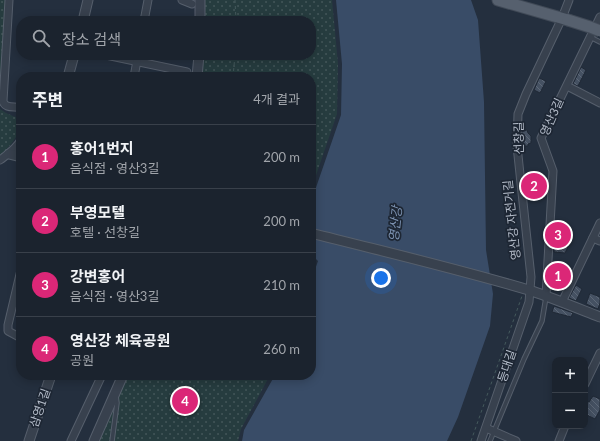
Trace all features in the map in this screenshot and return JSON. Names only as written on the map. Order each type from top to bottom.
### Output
[{"type":"main road","points":[[498,0],[590,27],[597,26]]},
{"type":"street","points":[[9,0],[2,101],[4,105],[8,107],[16,108]]},
{"type":"street","points":[[83,16],[88,0]]},
{"type":"street","points":[[145,16],[148,0]]},
{"type":"street","points":[[182,0],[196,2],[199,16]]},
{"type":"street","name":"선창길","points":[[525,290],[531,277],[517,146],[518,114],[526,94],[565,19],[569,0]]},
{"type":"street","name":"영산3길","points":[[546,296],[553,171],[541,138],[597,26]]},
{"type":"street","points":[[69,72],[73,60]]},
{"type":"street","points":[[135,72],[138,60]]},
{"type":"street","points":[[145,60],[187,72]]},
{"type":"street","points":[[197,72],[199,60]]},
{"type":"street","points":[[567,86],[600,103]]},
{"type":"street","points":[[0,160],[16,147]]},
{"type":"street","points":[[9,154],[16,156]]},
{"type":"street","points":[[562,302],[600,223]]},
{"type":"street","points":[[316,234],[441,266],[546,296],[600,317]]},
{"type":"street","points":[[593,238],[600,241]]},
{"type":"street","name":"등대길","points":[[481,441],[529,302],[525,290]]},
{"type":"street","points":[[16,291],[8,325],[8,331],[16,335]]},
{"type":"street","points":[[588,378],[600,353]]},
{"type":"street","name":"삼영1길","points":[[29,441],[50,380]]},
{"type":"street","points":[[71,441],[100,380]]},
{"type":"street","points":[[94,441],[121,380]]},
{"type":"street","points":[[486,428],[516,441]]},
{"type":"street","points":[[559,441],[564,429]]},
{"type":"lane","points":[[597,26],[600,42]]},
{"type":"lane","points":[[490,441],[524,359],[542,321],[546,296]]},
{"type":"lane","points":[[112,441],[117,403],[116,391]]},
{"type":"path","points":[[235,0],[236,16]]},
{"type":"path","points":[[233,72],[235,60]]},
{"type":"path","points":[[471,441],[525,290]]},
{"type":"green space","points":[[0,0],[7,0],[0,83]]},
{"type":"green space","points":[[204,0],[332,0],[338,64],[337,114],[316,175],[316,72],[201,72],[203,60],[316,60],[316,16],[204,16]]},
{"type":"green space","points":[[0,109],[16,117],[16,136],[0,156]]},
{"type":"green space","points":[[123,380],[267,380],[241,429],[238,441],[98,441]]},
{"type":"water","name":"영산강","points":[[336,0],[471,0],[478,20],[484,102],[486,250],[493,294],[490,326],[458,417],[447,441],[242,441],[244,430],[272,380],[316,380],[316,267],[318,261],[316,259],[316,188],[341,115],[342,64]]},
{"type":"building","points":[[581,67],[586,70],[578,86],[573,84]]},
{"type":"building","points":[[539,78],[546,81],[540,93],[534,90]]},
{"type":"building","points":[[527,130],[531,136],[531,143],[528,144],[528,146],[522,146],[522,131]]},
{"type":"building","points":[[535,174],[536,180],[540,184],[541,196],[531,199],[527,179]]},
{"type":"building","points":[[555,228],[564,230],[561,246],[567,246],[565,253],[554,252]]},
{"type":"building","points":[[553,273],[569,275],[567,279],[552,279]]},
{"type":"building","points":[[576,285],[582,289],[576,301],[569,298]]},
{"type":"building","points":[[590,293],[600,297],[598,309],[586,304]]},
{"type":"building","points":[[554,306],[573,313],[571,317],[552,312]]},
{"type":"building","points":[[593,396],[600,399],[600,410],[595,419],[588,416],[589,402]]},
{"type":"place","name":"부영모텔","points":[[534,186]]},
{"type":"place","name":"강변홍어","points":[[558,235]]},
{"type":"place","name":"홍어1번지","points":[[558,276]]},
{"type":"place","name":"영산강 체육공원","points":[[185,401]]}]
